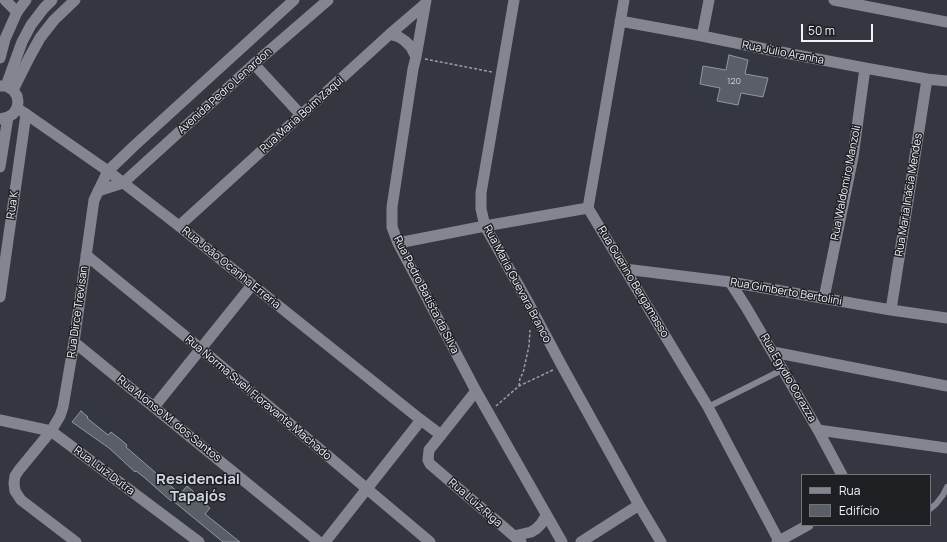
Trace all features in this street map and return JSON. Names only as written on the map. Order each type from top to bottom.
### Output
[{"type":"street","points":[[5,0],[17,12]]},
{"type":"street","points":[[0,58],[5,38],[17,12],[26,0]]},
{"type":"street","points":[[6,88],[22,42],[31,25],[52,0]]},
{"type":"street","points":[[6,88],[29,58],[40,38],[54,20],[75,0]]},
{"type":"street","name":"Avenida Pedro Lenardon","points":[[108,171],[294,0]]},
{"type":"street","name":"Rua Maria Guevara Branco","points":[[514,0],[481,194],[481,209],[485,226],[639,505],[661,542]]},
{"type":"street","points":[[398,243],[588,208],[624,0]]},
{"type":"street","points":[[702,36],[709,0]]},
{"type":"street","points":[[834,0],[947,22]]},
{"type":"street","name":"Avenida Pedro Lenardon","points":[[123,183],[321,2]]},
{"type":"street","name":"Rua Maria Boim Zaqui","points":[[179,226],[426,2]]},
{"type":"street","name":"Rua Pedro Batista da Silva","points":[[426,2],[413,69],[392,207],[392,227],[398,243],[476,391],[562,542]]},
{"type":"street","name":"Rua Júlio Aranha","points":[[620,21],[866,68],[926,79],[947,81]]},
{"type":"street","points":[[390,34],[399,37],[411,47],[416,57]]},
{"type":"street","points":[[254,64],[301,115]]},
{"type":"street","name":"Rua Waldomiro Manzoli","points":[[824,298],[853,157],[866,68]]},
{"type":"street","name":"Rua Maria Inácia Mendes","points":[[891,310],[926,79]]},
{"type":"street","points":[[0,167],[4,118],[21,111],[16,96],[6,88]]},
{"type":"street","name":"Rua João Ocanha Erreria","points":[[21,111],[108,171],[441,435]]},
{"type":"street","name":"Rua K","points":[[0,297],[21,111]]},
{"type":"street","name":"Rua Dirce Trevisan","points":[[76,542],[21,500],[16,494],[14,487],[15,476],[51,431],[60,416],[63,407],[74,342],[94,200],[108,171]]},
{"type":"street","points":[[98,191],[123,183]]},
{"type":"street","name":"Rua Guerino Bergamasso","points":[[588,208],[708,407],[778,541]]},
{"type":"street","name":"Rua Norma Sueli Fioravante Machado","points":[[86,255],[201,349],[430,542]]},
{"type":"street","name":"Rua Gimberto Bertolini","points":[[625,269],[730,282],[891,310],[947,318]]},
{"type":"street","name":"Rua Egydio Corazza","points":[[730,282],[773,352],[841,474]]},
{"type":"street","points":[[154,407],[252,285]]},
{"type":"street","name":"Rua Alonso M. dos Santos","points":[[74,342],[320,542]]},
{"type":"street","points":[[773,352],[947,386]]},
{"type":"street","points":[[441,435],[476,391]]},
{"type":"street","name":"Rua Luiz Dutra","points":[[0,420],[51,431],[199,542]]},
{"type":"street","points":[[325,542],[421,420]]},
{"type":"street","points":[[818,430],[947,448]]},
{"type":"street","name":"Rua Luiz Riga","points":[[441,435],[429,450],[428,460],[430,464],[517,539]]},
{"type":"street","points":[[581,542],[639,505]]},
{"type":"street","points":[[517,539],[536,530],[546,516]]},
{"type":"street","points":[[778,541],[806,526]]},
{"type":"lane","points":[[708,407],[782,370]]},
{"type":"lane","points":[[931,508],[943,495],[947,486]]},
{"type":"path","points":[[416,57],[502,74]]},
{"type":"path","points":[[519,386],[529,346],[531,332],[530,325]]},
{"type":"path","points":[[488,412],[519,386],[562,366]]},
{"type":"building","points":[[729,55],[748,60],[745,74],[768,78],[763,97],[741,93],[738,105],[717,101],[720,88],[700,84],[703,66],[726,70]]},
{"type":"building","points":[[81,411],[88,417],[87,418],[108,435],[111,432],[120,439],[127,445],[126,447],[180,494],[187,486],[194,492],[192,494],[210,508],[205,514],[240,542],[223,542],[172,500],[171,501],[145,478],[136,471],[135,472],[109,448],[72,422]]},
{"type":"district","name":"Residencial Tapajós","points":[[198,488]]}]
